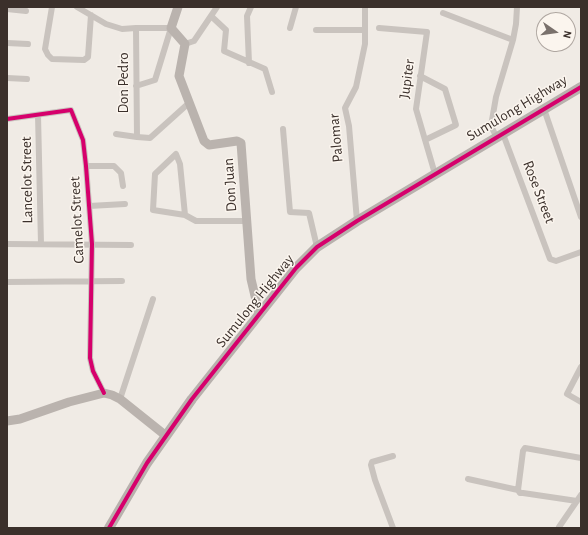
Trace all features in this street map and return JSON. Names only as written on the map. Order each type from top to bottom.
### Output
[{"type":"main road","name":"Sumulong Highway","points":[[109,528],[165,435],[296,268],[317,247],[581,87]]},
{"type":"street","points":[[52,7],[45,49],[52,59],[84,60],[88,57],[90,15]]},
{"type":"street","points":[[77,7],[106,24],[122,29],[171,28]]},
{"type":"street","points":[[136,86],[155,80],[178,7]]},
{"type":"street","points":[[171,28],[184,44],[194,41],[217,7]]},
{"type":"street","points":[[250,63],[247,16],[251,7]]},
{"type":"street","points":[[290,28],[296,7]]},
{"type":"street","name":"Palomar","points":[[357,222],[349,126],[345,108],[356,87],[365,44],[365,7]]},
{"type":"street","name":"Rose Street","points":[[517,7],[513,40],[496,97],[491,126],[500,136],[550,259],[556,261],[581,252]]},
{"type":"street","points":[[7,10],[26,11]]},
{"type":"street","points":[[443,13],[513,40]]},
{"type":"street","points":[[211,16],[226,30],[224,51],[265,69],[272,92]]},
{"type":"street","name":"Don Pedro","points":[[136,28],[137,137]]},
{"type":"street","name":"Jupiter","points":[[379,28],[427,32],[416,110],[436,174]]},
{"type":"street","points":[[316,30],[364,30]]},
{"type":"street","points":[[7,43],[28,44]]},
{"type":"street","name":"Don Juan","points":[[184,44],[179,76],[204,141],[209,145],[237,141],[240,143],[250,279],[260,313]]},
{"type":"street","points":[[420,76],[445,89],[456,125],[425,140]]},
{"type":"street","points":[[7,78],[27,79]]},
{"type":"street","points":[[116,134],[150,138],[190,102]]},
{"type":"street","points":[[544,109],[581,217]]},
{"type":"street","name":"Camelot Street","points":[[7,119],[71,110],[83,140],[92,244],[90,358],[93,371],[104,393]]},
{"type":"street","name":"Lancelot Street","points":[[38,115],[41,244]]},
{"type":"street","points":[[283,129],[290,212],[309,212],[317,247]]},
{"type":"street","points":[[186,214],[180,164],[176,154],[155,174],[153,210],[186,214],[196,221],[246,221]]},
{"type":"street","points":[[86,166],[114,166],[121,173],[123,186]]},
{"type":"street","points":[[89,206],[125,204]]},
{"type":"street","points":[[7,244],[131,245]]},
{"type":"street","points":[[7,282],[122,281]]},
{"type":"street","points":[[120,399],[153,299]]},
{"type":"street","points":[[581,367],[567,394],[581,402]]},
{"type":"street","points":[[7,420],[20,419],[69,402],[104,393],[120,399],[165,435]]},
{"type":"street","points":[[518,490],[523,451],[525,448],[581,458]]},
{"type":"street","points":[[393,456],[372,462],[371,465],[393,528]]},
{"type":"street","points":[[468,479],[518,490],[520,493],[577,501]]},
{"type":"street","points":[[559,527],[581,495]]},
{"type":"cycle path","points":[[109,528],[147,463],[192,399],[296,268],[317,247],[357,221],[581,87]]},
{"type":"cycle path","points":[[7,119],[71,110],[83,140],[92,244],[90,358],[93,371],[104,393]]}]
